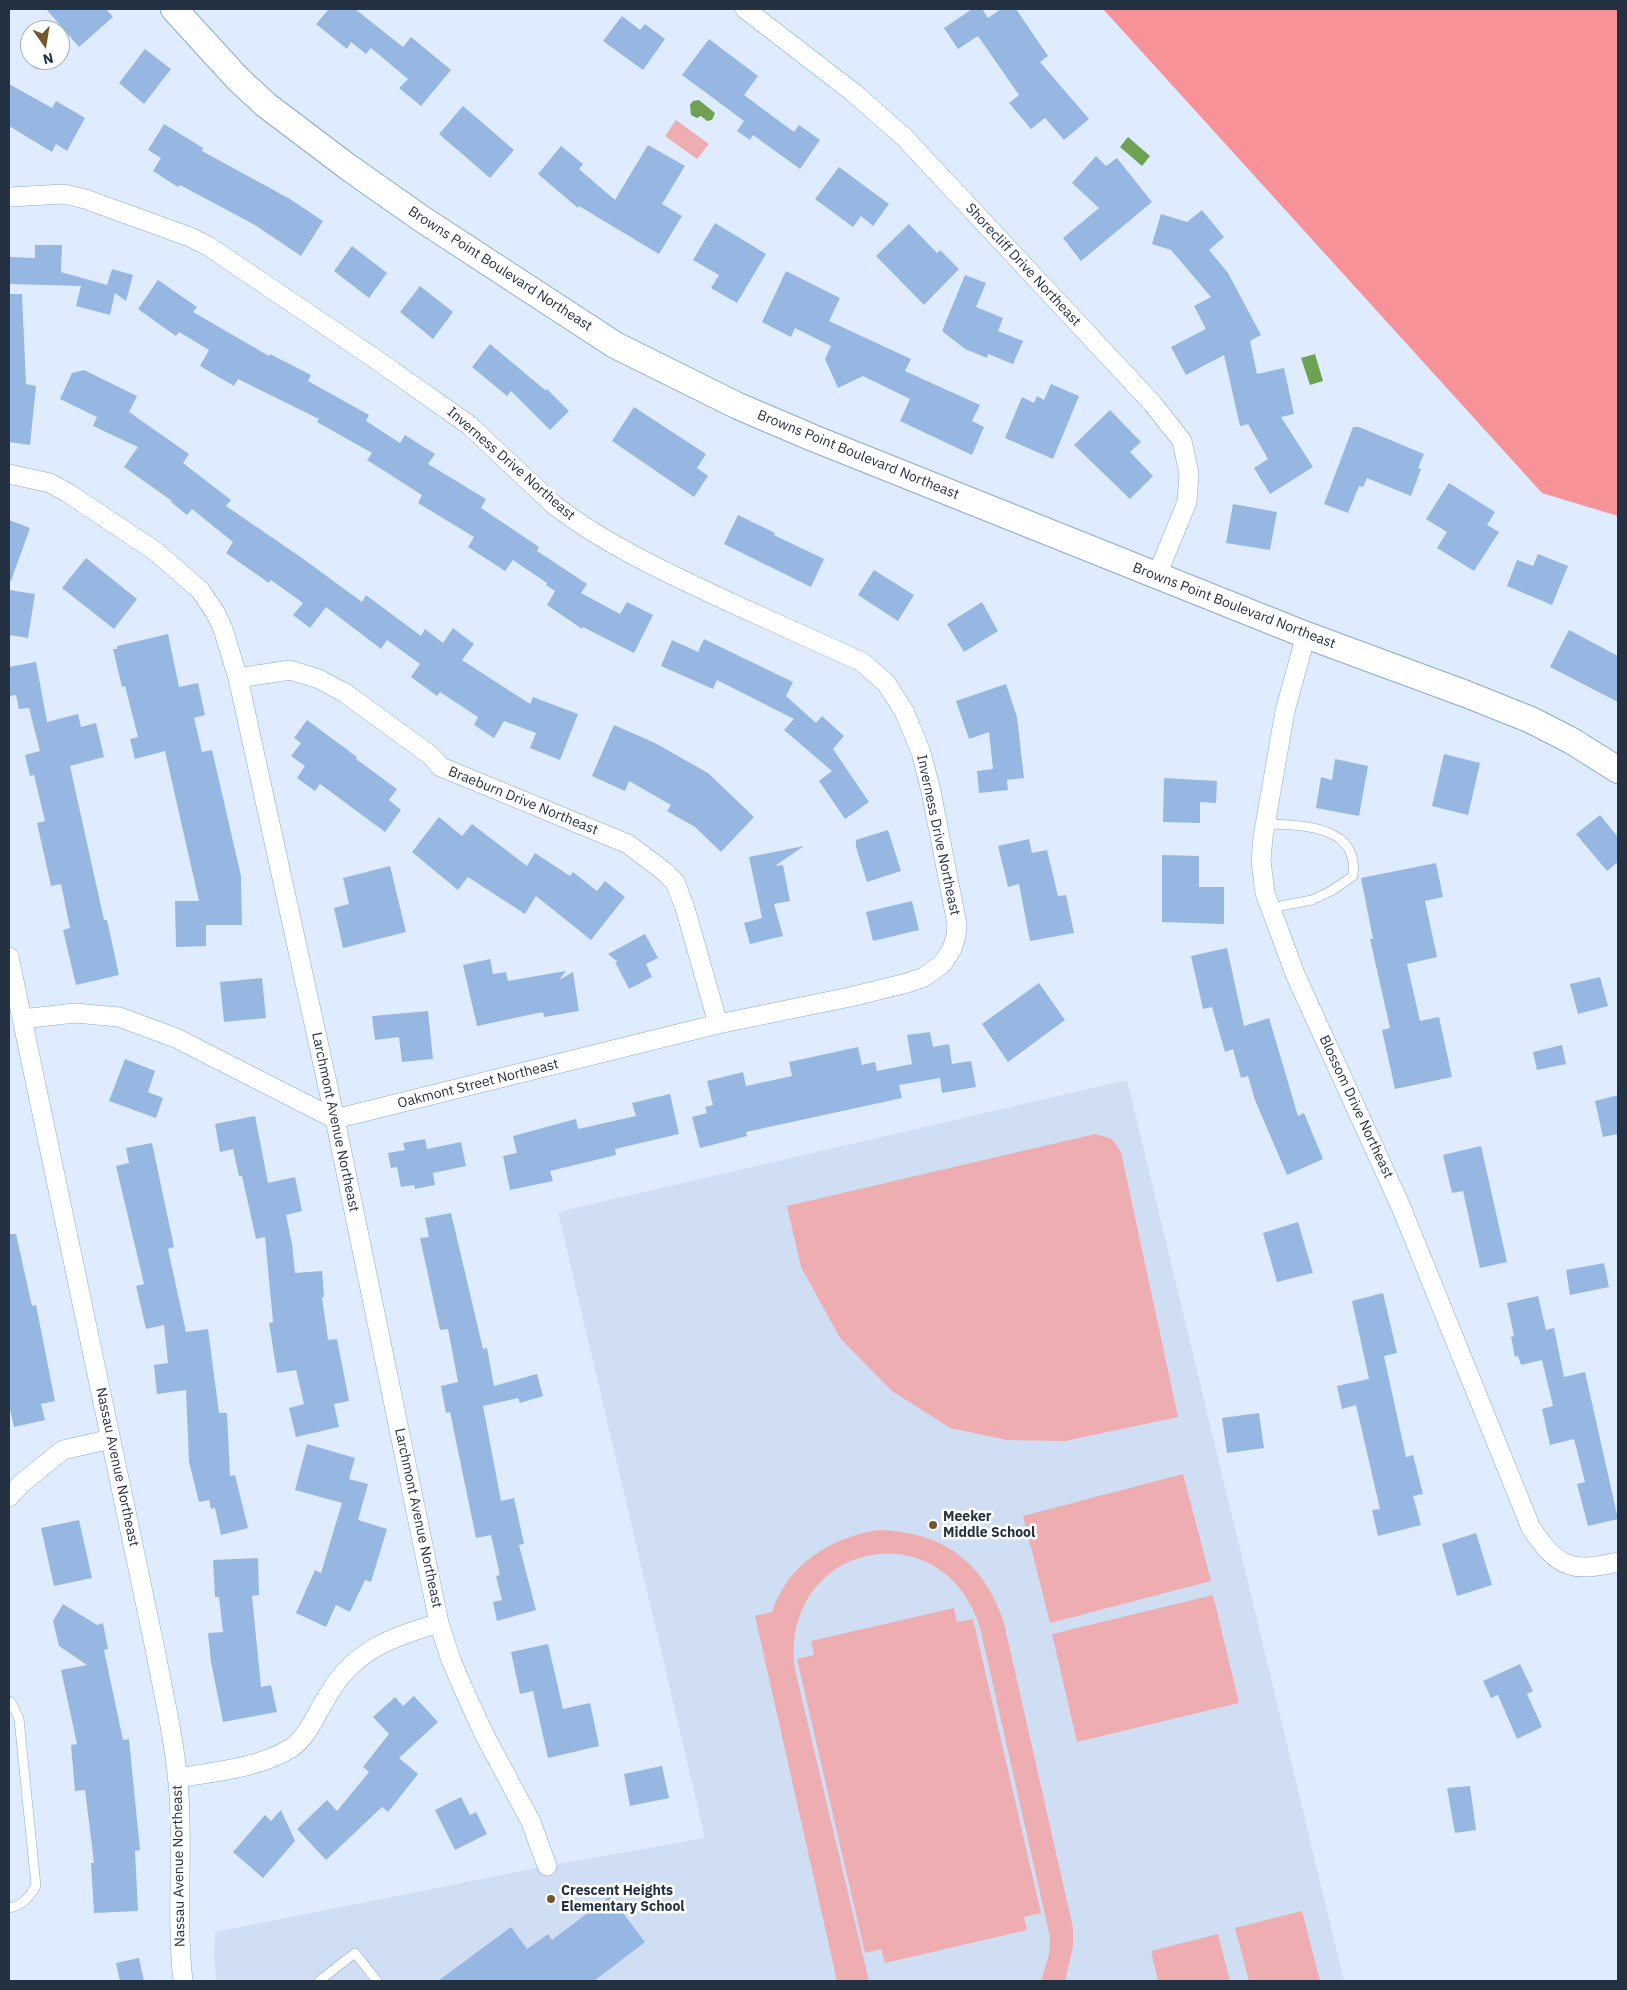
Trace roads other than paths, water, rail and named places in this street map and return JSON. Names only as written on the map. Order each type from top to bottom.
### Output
[{"type":"street","name":"Browns Point Boulevard Northeast","points":[[174,9],[238,80],[266,105],[348,168],[422,219],[615,345],[674,376],[738,406],[1156,576],[1531,720],[1572,741],[1618,770]]},
{"type":"street","name":"Shorecliff Drive Northeast","points":[[745,9],[854,93],[904,136],[1153,404],[1182,441],[1189,472],[1188,502],[1156,576]]},
{"type":"street","name":"Inverness Drive Northeast","points":[[9,197],[64,194],[85,199],[190,236],[208,246],[374,358],[469,425],[568,516],[627,552],[681,580],[862,662],[886,684],[904,711],[921,752],[932,790],[957,924],[954,943],[943,963]]},
{"type":"street","name":"Larchmont Avenue Northeast","points":[[9,474],[50,483],[155,550],[200,590],[215,612],[223,629],[238,678],[335,1119],[440,1623],[451,1660],[467,1697],[485,1736],[531,1822],[546,1866]]},
{"type":"street","name":"Blossom Drive Northeast","points":[[1306,635],[1285,711],[1265,824],[1261,861],[1262,878],[1270,908],[1295,974],[1401,1207],[1531,1528],[1546,1550],[1556,1559],[1570,1567],[1589,1567],[1618,1562]]},
{"type":"street","name":"Braeburn Drive Northeast","points":[[238,678],[290,670],[319,679],[345,693],[430,755],[441,767],[628,844],[648,858],[675,882],[685,908],[718,1024]]},
{"type":"street","name":"Nassau Avenue Northeast","points":[[9,957],[155,1649],[177,1778],[181,1838],[180,1939],[183,1981]]},
{"type":"street","name":"Oakmont Street Northeast","points":[[335,1119],[718,1024],[850,997],[924,977],[943,963]]},
{"type":"street","points":[[22,1019],[66,1014],[119,1017],[176,1038],[335,1119]]},
{"type":"street","points":[[9,1497],[22,1483],[63,1450],[111,1439]]},
{"type":"street","points":[[177,1778],[243,1766],[278,1755],[292,1748],[304,1736],[329,1693],[350,1664],[396,1636],[440,1623]]},
{"type":"lane","points":[[1265,824],[1302,826],[1330,832],[1348,848],[1355,866],[1353,876],[1331,891],[1312,900],[1270,908]]},
{"type":"lane","points":[[9,1701],[19,1719],[36,1886],[28,1898],[9,1908]]},
{"type":"lane","points":[[319,1981],[355,1953],[376,1981]]},
{"type":"place","name":"Meeker Middle School","points":[[933,1525]]},
{"type":"place","name":"Crescent Heights Elementary School","points":[[551,1899]]}]
